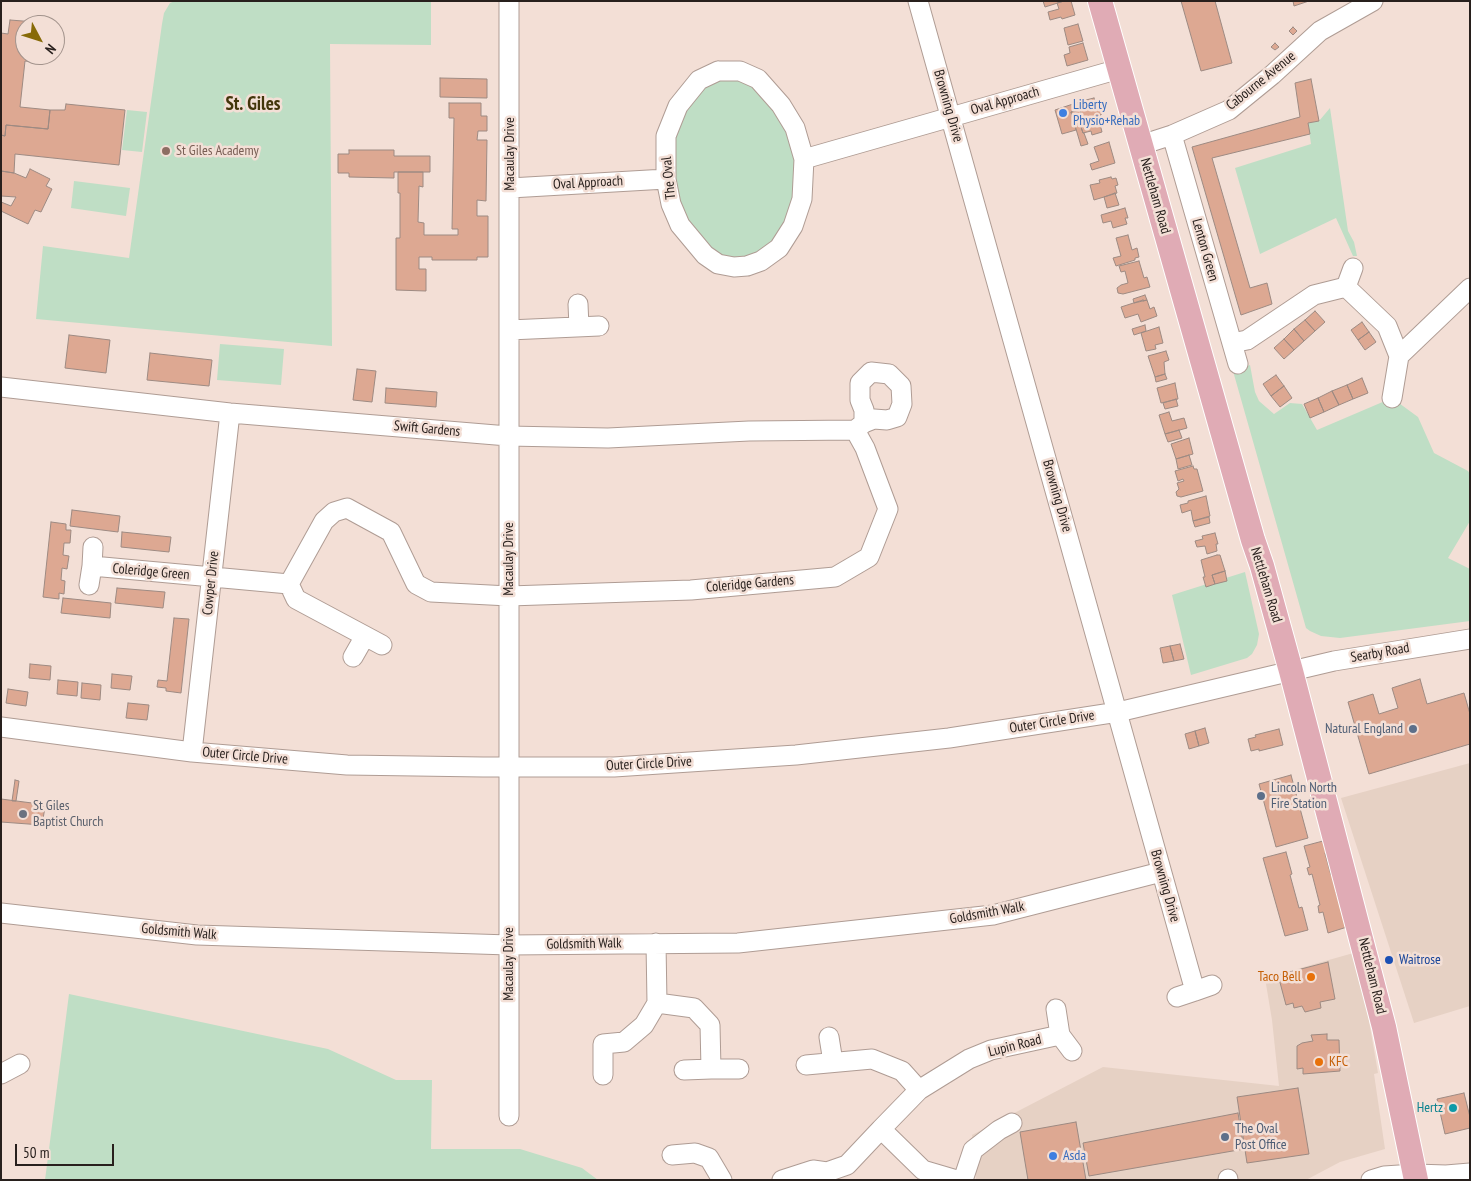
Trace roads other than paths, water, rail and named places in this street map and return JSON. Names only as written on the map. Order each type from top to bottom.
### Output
[{"type":"main road","name":"Nettleham Road","points":[[1100,1],[1291,672],[1375,988],[1416,1177]]},
{"type":"street","name":"Macaulay Drive","points":[[509,1],[509,1116]]},
{"type":"street","name":"Browning Drive","points":[[918,1],[1118,712],[1194,991]]},
{"type":"street","name":"Cabourne Avenue","points":[[1140,145],[1172,135],[1229,110],[1272,75],[1320,31],[1372,1]]},
{"type":"street","name":"Oval Approach","points":[[804,159],[1119,69]]},
{"type":"street","name":"The Oval","points":[[718,71],[740,71],[758,79],[781,105],[790,120],[804,159],[802,199],[793,226],[778,248],[761,261],[747,266],[734,267],[718,264],[704,256],[680,225],[671,204],[666,179],[666,136],[678,106],[699,80],[718,71]]},
{"type":"street","name":"Lenton Green","points":[[1172,135],[1238,364]]},
{"type":"street","name":"Oval Approach","points":[[510,188],[666,179]]},
{"type":"street","points":[[1346,287],[1352,268]]},
{"type":"street","points":[[1232,343],[1247,340],[1314,295],[1346,287]]},
{"type":"street","points":[[1346,287],[1387,326],[1399,356],[1392,398]]},
{"type":"street","points":[[1399,356],[1470,288]]},
{"type":"street","points":[[578,304],[579,327]]},
{"type":"street","points":[[510,330],[598,326]]},
{"type":"street","name":"Swift Gardens","points":[[1,387],[230,414],[508,436],[608,438],[859,426]]},
{"type":"street","name":"Cowper Drive","points":[[192,752],[230,414]]},
{"type":"street","name":"Coleridge Gardens","points":[[289,584],[324,521],[334,512],[348,508],[391,532],[416,584],[431,592],[509,596],[691,590],[835,577],[869,558],[888,509],[865,448],[859,426]]},
{"type":"street","name":"Coleridge Green","points":[[93,547],[90,575],[211,577],[289,584]]},
{"type":"street","points":[[289,584],[296,599],[382,645]]},
{"type":"street","points":[[353,657],[365,636]]},
{"type":"street","name":"Searby Road","points":[[1291,672],[1334,661],[1470,639]]},
{"type":"street","name":"Outer Circle Drive","points":[[1,727],[192,752],[347,765],[614,767],[796,755],[949,738],[1118,712],[1291,672]]},
{"type":"street","name":"Goldsmith Walk","points":[[1,912],[197,935],[508,945],[738,943],[993,915],[1161,872]]},
{"type":"street","points":[[604,1075],[603,1044],[624,1042],[644,1025],[657,1004],[656,943]]},
{"type":"street","points":[[657,1004],[694,1008],[710,1025],[711,1070]]},
{"type":"street","name":"Lupin Road","points":[[1056,1009],[1060,1035],[1072,1051]]},
{"type":"street","name":"Lupin Road","points":[[782,1180],[813,1170],[827,1172],[847,1165],[919,1090],[969,1059],[991,1050],[1060,1035]]},
{"type":"street","points":[[829,1036],[833,1062]]},
{"type":"street","points":[[806,1065],[872,1059],[902,1070],[919,1090]]},
{"type":"street","points":[[1,1074],[20,1064]]},
{"type":"street","points":[[684,1070],[739,1069]]},
{"type":"street","points":[[963,1180],[973,1150],[999,1130],[1012,1123]]},
{"type":"street","points":[[882,1129],[923,1170],[957,1180]]},
{"type":"street","points":[[672,1155],[716,1153],[722,1180]]},
{"type":"street","points":[[1371,1180],[1384,1176],[1416,1177],[1470,1173]]},
{"type":"place","name":"Liberty Physio+Rehab","points":[[1063,113]]},
{"type":"place","name":"St Giles Academy","points":[[166,151]]},
{"type":"place","name":"Natural England","points":[[1413,729]]},
{"type":"place","name":"Lincoln North Fire Station","points":[[1261,796]]},
{"type":"place","name":"St Giles Baptist Church","points":[[23,814]]},
{"type":"place","name":"Waitrose","points":[[1389,960]]},
{"type":"place","name":"Taco Bell","points":[[1311,977]]},
{"type":"place","name":"KFC","points":[[1319,1062]]},
{"type":"place","name":"Hertz","points":[[1453,1108]]},
{"type":"place","name":"The Oval Post Office","points":[[1225,1137]]},
{"type":"place","name":"Asda","points":[[1053,1156]]},
{"type":"district","name":"St. Giles","points":[[253,105]]}]
